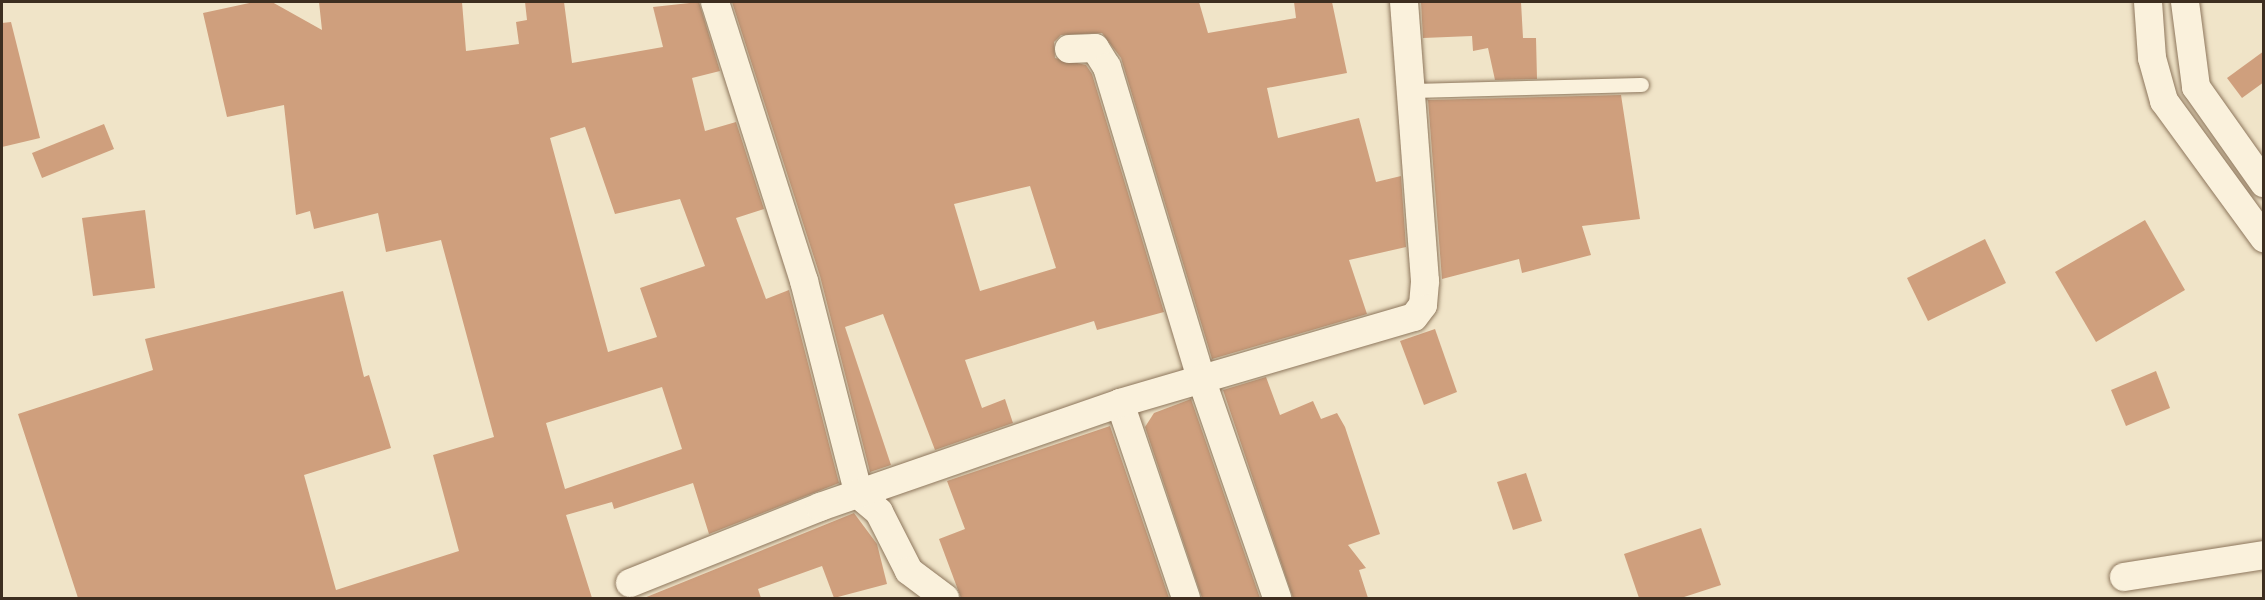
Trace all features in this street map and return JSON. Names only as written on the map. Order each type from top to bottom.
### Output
[{"type":"street","points":[[715,2],[804,281],[859,495],[879,512],[909,571],[945,598]]},
{"type":"street","points":[[630,583],[859,495],[1120,404],[1201,378],[1399,324],[1422,305],[1404,2]]},
{"type":"street","points":[[2148,2],[2151,58],[2164,101],[2264,238]]},
{"type":"street","points":[[2185,2],[2196,87],[2264,183]]},
{"type":"street","points":[[1069,49],[1095,48],[1107,67],[1201,378],[1277,598]]},
{"type":"street","points":[[1120,404],[1185,598]]},
{"type":"street","points":[[2124,577],[2264,555]]},
{"type":"lane","points":[[1411,91],[1642,85]]},
{"type":"building","points":[[254,2],[272,2],[322,30],[319,2],[462,2],[466,51],[519,44],[516,22],[527,20],[525,2],[564,2],[572,63],[663,47],[653,7],[699,2],[720,71],[692,78],[705,131],[736,122],[764,209],[736,218],[766,299],[789,290],[839,483],[709,534],[693,483],[614,509],[612,502],[566,515],[592,598],[78,598],[18,414],[153,370],[145,339],[343,291],[364,377],[369,375],[391,448],[304,475],[336,590],[459,551],[433,455],[494,437],[441,240],[386,252],[378,213],[314,229],[310,211],[296,215],[284,105],[227,117],[203,13]],"holes":[[[585,127],[615,214],[680,199],[705,266],[640,288],[657,337],[608,352],[550,138]],[[662,387],[682,449],[565,489],[546,423]]]},
{"type":"building","points":[[732,2],[1199,2],[1208,33],[1296,18],[1294,2],[1332,2],[1347,73],[1267,88],[1278,138],[1359,118],[1376,182],[1401,176],[1406,247],[1349,260],[1367,314],[1212,359],[1121,58],[1102,33],[1061,35],[1054,42],[1055,58],[1086,65],[1092,74],[1164,312],[1097,330],[1094,321],[965,360],[982,408],[1005,399],[1013,423],[935,450],[883,314],[845,327],[891,465],[870,472],[820,276]],"holes":[[[1030,186],[1056,268],[980,291],[954,204]]]},
{"type":"building","points":[[1421,2],[1521,2],[1523,38],[1536,38],[1537,79],[1495,80],[1488,48],[1473,51],[1472,36],[1423,38]]},
{"type":"building","points":[[11,22],[40,138],[2,147],[2,23]]},
{"type":"building","points":[[2264,51],[2264,82],[2242,98],[2227,78]]},
{"type":"building","points":[[1621,95],[1640,219],[1582,226],[1591,255],[1522,273],[1519,259],[1442,279],[1428,100]]},
{"type":"building","points":[[104,124],[114,149],[42,178],[32,153]]},
{"type":"building","points":[[145,210],[155,288],[93,296],[82,218]]},
{"type":"building","points":[[2145,220],[2185,290],[2096,342],[2055,272]]},
{"type":"building","points":[[1985,239],[2006,283],[1928,321],[1907,278]]},
{"type":"building","points":[[1435,329],[1457,392],[1424,405],[1400,341]]},
{"type":"building","points":[[2156,371],[2170,408],[2126,426],[2111,390]]},
{"type":"building","points":[[1266,377],[1280,415],[1313,401],[1321,419],[1337,413],[1345,427],[1380,534],[1348,545],[1366,568],[1359,570],[1368,598],[1293,598],[1223,390]]},
{"type":"building","points":[[1191,399],[1260,598],[1202,598],[1145,427],[1154,413]]},
{"type":"building","points":[[1110,426],[1169,598],[961,598],[939,539],[965,529],[947,481]]},
{"type":"building","points":[[1526,473],[1542,521],[1513,530],[1497,482]]},
{"type":"building","points":[[854,513],[877,544],[887,584],[834,598],[822,566],[758,589],[761,598],[644,598]]},
{"type":"building","points":[[1701,528],[1721,585],[1681,598],[1639,598],[1624,554]]}]
